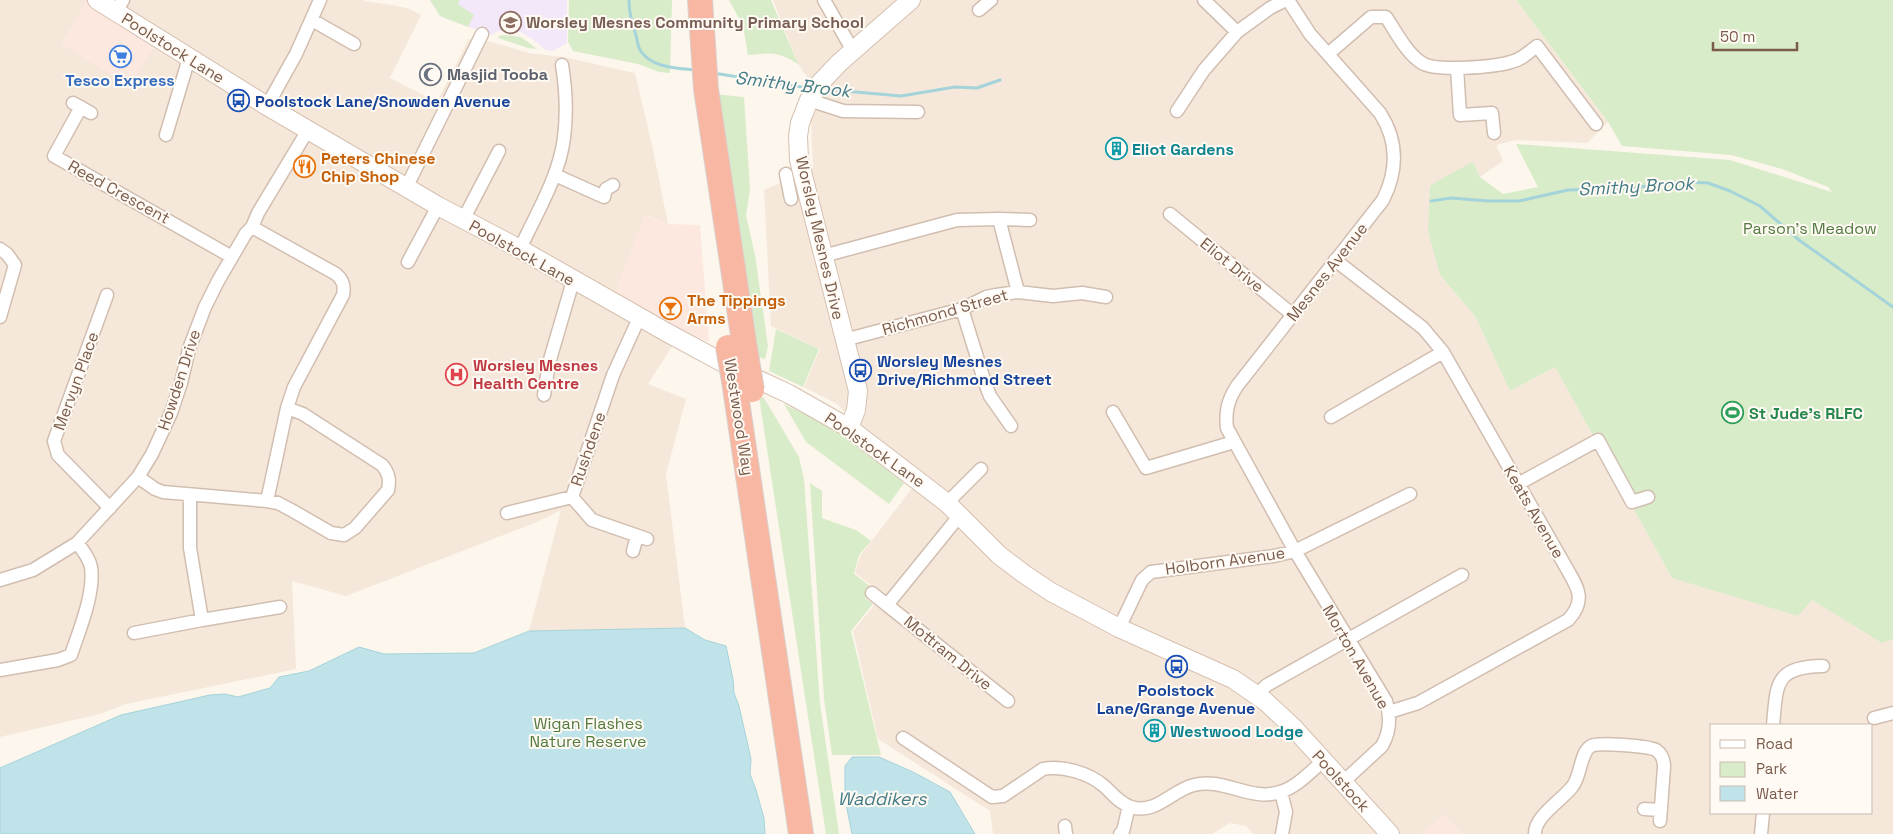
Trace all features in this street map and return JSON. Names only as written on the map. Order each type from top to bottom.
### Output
[{"type":"highway","name":"Westwood Way","points":[[684,0],[694,48],[698,88],[737,351],[816,834]]},
{"type":"highway","name":"Westwood Way","points":[[694,48],[700,0]]},
{"type":"highway","name":"Westwood Way","points":[[743,386],[801,834]]},
{"type":"main road","name":"Poolstock Lane","points":[[97,0],[119,6],[189,58],[406,188],[640,318],[724,363],[789,394],[849,428],[947,503],[1000,555],[1024,574],[1051,592],[1119,628],[1233,679],[1256,694],[1293,727]]},
{"type":"main road","name":"Worsley Mesnes Drive","points":[[849,428],[856,410],[858,391],[823,256],[795,192],[799,160],[798,136],[804,112],[814,92],[833,69],[910,0]]},
{"type":"main road","name":"Poolstock","points":[[1293,727],[1390,834]]},
{"type":"street","points":[[267,106],[296,54],[320,0]]},
{"type":"street","points":[[824,0],[853,51]]},
{"type":"street","points":[[979,10],[991,0]]},
{"type":"street","points":[[1204,0],[1237,32]]},
{"type":"street","points":[[1177,111],[1204,70],[1237,32],[1270,8],[1287,0]]},
{"type":"street","name":"Mesnes Avenue","points":[[1287,0],[1302,23],[1380,113],[1389,128],[1395,152],[1393,175],[1383,200],[1230,396],[1226,406],[1227,428],[1295,551]]},
{"type":"street","points":[[1328,54],[1372,17],[1386,17],[1410,52],[1423,64],[1450,69],[1510,62],[1522,57],[1537,46],[1596,124]]},
{"type":"street","points":[[312,20],[354,44]]},
{"type":"street","points":[[406,188],[482,34]]},
{"type":"street","points":[[166,135],[189,58]]},
{"type":"street","points":[[520,250],[555,175],[564,139],[566,90],[562,65]]},
{"type":"street","points":[[1457,68],[1460,115],[1492,113],[1494,133]]},
{"type":"street","points":[[814,92],[843,111],[918,112]]},
{"type":"street","name":"Reed Crescent","points":[[82,108],[54,156],[232,257]]},
{"type":"street","name":"Howden Drive","points":[[0,580],[33,570],[77,544],[138,477],[152,454],[171,414],[194,332],[205,306],[308,130]]},
{"type":"street","points":[[463,220],[499,151]]},
{"type":"street","points":[[786,174],[795,192]]},
{"type":"street","points":[[555,175],[606,202],[606,188],[613,185]]},
{"type":"street","points":[[408,262],[438,206]]},
{"type":"street","name":"Eliot Drive","points":[[1170,214],[1294,315]]},
{"type":"street","points":[[999,219],[1018,292]]},
{"type":"street","points":[[823,256],[957,220],[1030,220]]},
{"type":"street","points":[[252,227],[336,274],[344,284],[343,295],[294,387],[287,408],[267,500]]},
{"type":"street","points":[[0,249],[8,254],[15,264],[0,316]]},
{"type":"street","name":"Keats Avenue","points":[[1335,260],[1423,328],[1443,352],[1578,589],[1580,602],[1568,620],[1418,703],[1389,712]]},
{"type":"street","points":[[544,395],[549,363],[573,280]]},
{"type":"street","name":"Richmond Street","points":[[844,340],[962,309],[986,297],[1018,292],[1053,296],[1090,293],[1106,297]]},
{"type":"street","name":"Mervyn Place","points":[[107,295],[54,441],[58,455],[110,508]]},
{"type":"street","points":[[962,309],[985,383],[1004,407],[1010,426]]},
{"type":"street","name":"Rushdene","points":[[572,497],[613,375],[640,318]]},
{"type":"street","points":[[1331,417],[1443,352]]},
{"type":"street","points":[[138,477],[155,489],[163,492],[267,500],[278,503],[331,533],[344,535],[355,528],[388,490],[388,474],[382,466],[304,414],[287,408]]},
{"type":"street","points":[[1113,412],[1146,468],[1234,442]]},
{"type":"street","points":[[1518,484],[1598,440],[1632,502],[1648,497]]},
{"type":"street","points":[[947,503],[981,469]]},
{"type":"street","name":"Holborn Avenue","points":[[1119,628],[1142,580],[1151,572],[1274,556],[1295,551],[1410,494]]},
{"type":"street","points":[[190,495],[190,548],[202,620]]},
{"type":"street","name":"Rushdene","points":[[507,513],[572,497]]},
{"type":"street","name":"Rushdene","points":[[572,497],[592,520],[642,538],[633,551]]},
{"type":"street","name":"Mottram Drive","points":[[887,605],[960,515]]},
{"type":"street","points":[[0,670],[71,656],[90,588],[91,567],[85,554],[77,544]]},
{"type":"street","name":"Morton Avenue","points":[[1295,551],[1386,701],[1389,712],[1388,730],[1382,746],[1343,782]]},
{"type":"street","points":[[1256,694],[1267,685],[1462,575]]},
{"type":"street","name":"Mottram Drive","points":[[872,593],[1008,701]]},
{"type":"street","points":[[134,633],[280,607]]},
{"type":"street","points":[[1773,724],[1777,690],[1783,678],[1795,668],[1823,666]]},
{"type":"street","points":[[1874,718],[1893,713]]},
{"type":"street","points":[[903,738],[992,797],[1004,796],[1043,769],[1051,768],[1096,779],[1119,801],[1139,809],[1150,807],[1195,784],[1222,786],[1260,795],[1281,792],[1293,787],[1323,761]]},
{"type":"street","points":[[1535,834],[1539,820],[1565,796],[1577,781],[1584,753],[1588,747],[1595,744],[1638,747],[1653,749],[1658,752],[1664,761],[1660,815],[1644,809]]},
{"type":"street","points":[[1281,792],[1286,812],[1282,834]]},
{"type":"street","points":[[1120,834],[1123,831],[1129,806]]},
{"type":"street","points":[[1761,834],[1763,814]]},
{"type":"shaded area","points":[[0,0],[363,0],[393,5],[410,9],[421,15],[390,78],[437,102],[469,39],[492,42],[529,53],[563,57],[635,73],[668,224],[646,215],[660,318],[682,331],[648,384],[686,399],[666,474],[685,628],[529,631],[561,510],[537,522],[346,596],[292,581],[296,669],[126,704],[100,714],[0,737]]},
{"type":"shaded area","name":"Worsley Mesnes Community Primary School","points":[[430,0],[567,0],[567,43],[553,51],[546,50],[521,32],[497,31],[492,35],[440,16]]},
{"type":"shaded area","points":[[773,0],[1516,0],[1608,122],[1587,143],[1516,140],[1496,145],[1503,161],[1480,177],[1473,162],[1440,275],[1475,316],[1510,391],[1555,367],[1672,578],[1812,600],[1882,642],[1893,639],[1893,834],[1253,834],[1246,826],[1230,823],[1212,834],[993,834],[990,811],[878,739],[853,631],[876,603],[867,597],[873,587],[855,573],[860,556],[923,474],[860,426],[837,404],[804,387],[820,349],[771,326],[764,190],[813,168],[811,121],[822,98],[798,64]]},
{"type":"shaded area","points":[[86,3],[155,45],[130,86],[61,44]]},
{"type":"shaded area","points":[[645,215],[668,224],[700,225],[709,342],[682,331],[615,292]]},
{"type":"shaded area","points":[[1444,814],[1462,834],[1423,834]]},
{"type":"green space","points":[[430,0],[460,0],[458,4],[474,15],[468,27],[440,16]]},
{"type":"green space","points":[[569,0],[672,0],[670,73],[659,72],[638,64],[573,51],[568,42]]},
{"type":"green space","points":[[729,0],[771,0],[798,64],[774,54],[748,55],[743,26]]},
{"type":"green space","name":"Parson's Meadow","points":[[1516,0],[1893,0],[1893,639],[1882,643],[1812,600],[1798,616],[1672,578],[1555,367],[1510,391],[1475,316],[1440,275],[1428,231],[1430,186],[1473,162],[1480,177],[1503,194],[1538,187],[1516,144],[1730,160],[1832,192],[1828,187],[1782,169],[1731,155],[1622,146],[1608,122]]},
{"type":"green space","points":[[504,35],[521,37],[537,49],[498,38]]},
{"type":"green space","points":[[713,94],[744,97],[750,190],[746,215],[755,255],[768,346],[765,359],[751,355]]},
{"type":"green space","points":[[776,329],[819,349],[803,387],[769,371]]},
{"type":"green space","points":[[759,397],[764,398],[799,457],[804,479],[820,704],[839,834],[826,834]]},
{"type":"green space","points":[[784,404],[813,418],[847,439],[904,483],[889,504],[806,442]]},
{"type":"green space","points":[[810,483],[822,491],[822,518],[856,530],[871,541],[859,555],[854,574],[871,587],[865,598],[873,604],[851,631],[881,755],[832,755],[824,699]]},
{"type":"water","name":"Wigan Flashes Nature Reserve","points":[[685,628],[705,640],[726,646],[734,693],[739,706],[751,759],[750,774],[764,818],[765,834],[0,834],[0,768],[121,715],[210,695],[225,694],[238,697],[270,688],[279,677],[309,671],[359,647],[384,654],[474,653],[529,631]]},
{"type":"water","name":"Waddikers","points":[[852,757],[879,757],[913,772],[950,792],[975,834],[852,834],[845,799],[845,766]]},
{"type":"waterway","name":"Smithy Brook","points":[[629,0],[631,18],[638,45],[645,56],[657,64],[695,70]]},
{"type":"waterway","name":"Smithy Brook","points":[[713,73],[808,88]]},
{"type":"waterway","name":"Smithy Brook","points":[[822,89],[901,96],[955,87],[977,88],[1000,80]]},
{"type":"waterway","name":"Smithy Brook","points":[[1431,201],[1451,198],[1519,201],[1568,190],[1631,188],[1684,182],[1708,183],[1730,191],[1760,206],[1799,240],[1893,307]]},
{"type":"place","name":"Worsley Mesnes Community Primary School","points":[[510,22]]},
{"type":"place","name":"Tesco Express","points":[[120,56]]},
{"type":"place","name":"Masjid Tooba","points":[[431,74]]},
{"type":"place","name":"Poolstock Lane/Snowden Avenue","points":[[239,101]]},
{"type":"place","name":"Eliot Gardens","points":[[1116,149]]},
{"type":"place","name":"Peters Chinese Chip Shop","points":[[305,167]]},
{"type":"place","name":"The Tippings Arms","points":[[671,309]]},
{"type":"place","name":"Worsley Mesnes Drive/Richmond Street","points":[[861,370]]},
{"type":"place","name":"Worsley Mesnes Health Centre","points":[[457,374]]},
{"type":"place","name":"St Jude's RLFC","points":[[1733,413]]},
{"type":"place","name":"Poolstock Lane/Grange Avenue","points":[[1176,666]]},
{"type":"place","name":"Westwood Lodge","points":[[1154,731]]}]
